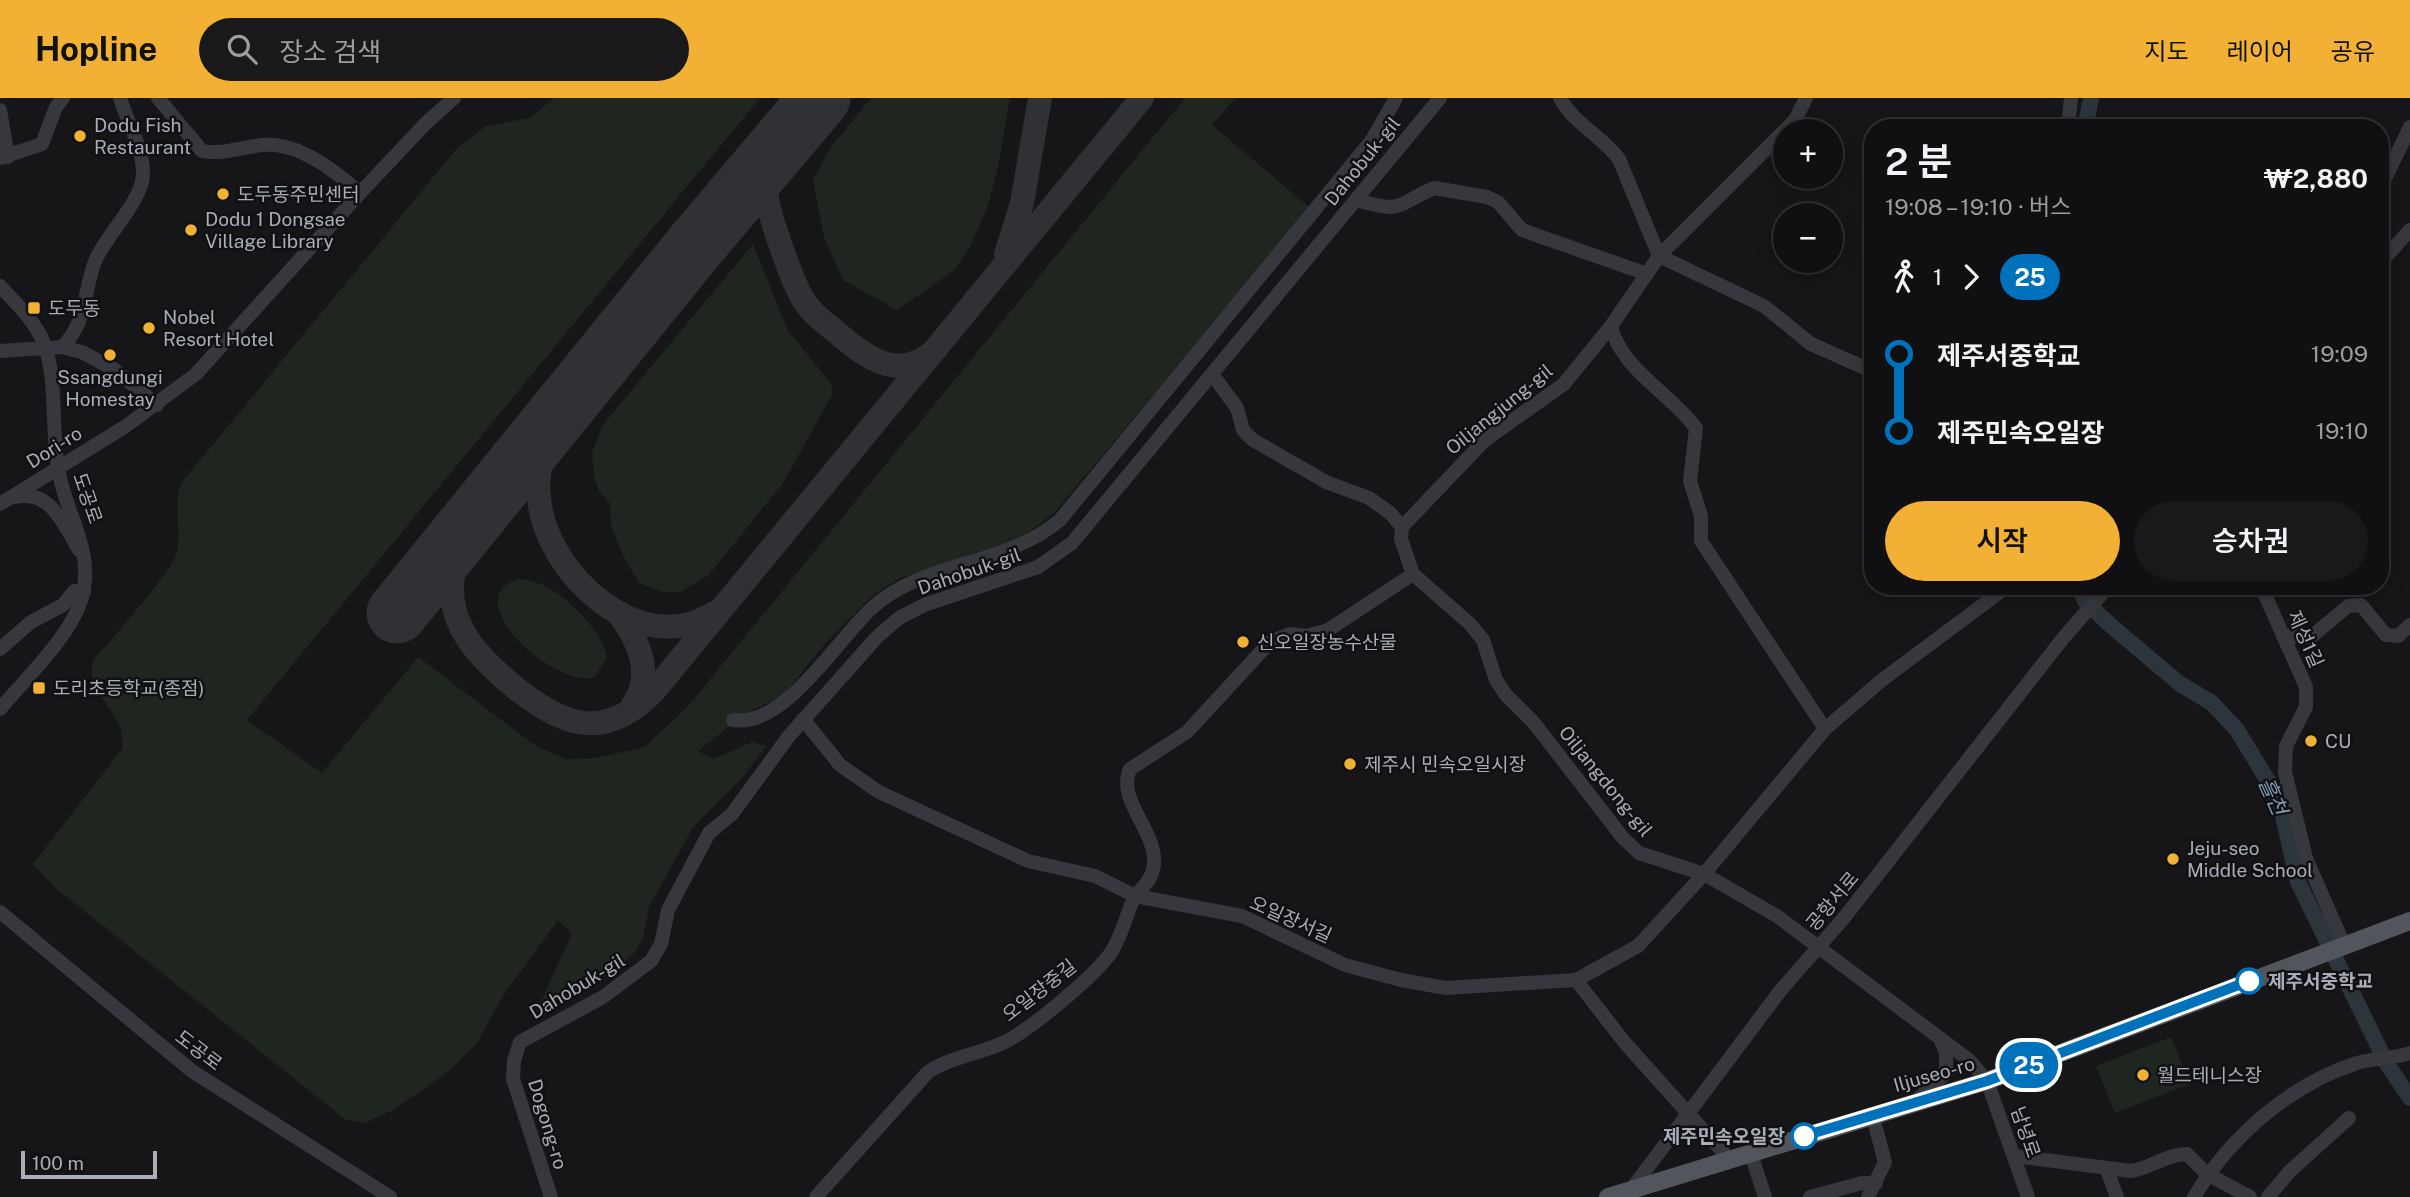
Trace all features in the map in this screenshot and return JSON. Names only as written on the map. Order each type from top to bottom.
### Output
[{"type":"main road","points":[[2344,945],[2410,921]]},
{"type":"main road","name":"Iljuseo-ro","points":[[1608,1197],[1628,1194],[1872,1114],[1987,1081],[2344,945]]},
{"type":"street","points":[[62,347],[76,332],[82,320],[97,257],[142,180],[136,141],[120,98]]},
{"type":"street","points":[[158,98],[202,151],[217,152],[265,145],[281,147],[325,165],[359,193]]},
{"type":"street","name":"Dori-ro","points":[[5,501],[157,405],[196,374],[359,193],[426,123],[454,98]]},
{"type":"street","points":[[733,720],[741,721],[762,715],[790,697],[862,618],[889,595],[925,579],[1032,542],[1060,520],[1373,140],[1396,98]]},
{"type":"street","name":"Dahobuk-gil","points":[[514,1061],[520,1042],[603,997],[651,961],[661,944],[668,910],[709,833],[732,814],[803,719],[877,638],[900,618],[924,606],[1038,567],[1072,543],[1440,98]]},
{"type":"street","points":[[1560,98],[1569,114],[1610,148],[1619,159],[1659,256],[1668,263],[1688,268],[1718,286],[1764,306],[1811,344],[1864,367]]},
{"type":"street","name":"Oiljangjung-gil","points":[[1402,527],[1485,440],[1564,384],[1611,326],[1659,256],[1795,120],[1806,98]]},
{"type":"street","points":[[2069,119],[2071,98]]},
{"type":"street","points":[[0,110],[4,157],[33,149],[45,141],[56,101]]},
{"type":"street","points":[[2389,171],[2410,127]]},
{"type":"street","points":[[1356,200],[1390,209],[1404,206],[1434,188],[1487,197],[1498,202],[1522,230],[1647,274]]},
{"type":"street","points":[[2389,253],[2410,230]]},
{"type":"street","name":"도공로","points":[[0,286],[35,327],[46,350],[58,467],[86,561],[84,592],[68,627],[0,709]]},
{"type":"street","points":[[1611,326],[1615,343],[1629,361],[1696,428],[1690,481],[1701,516],[1701,541],[1825,729]]},
{"type":"street","points":[[0,351],[62,347],[104,363],[157,405]]},
{"type":"street","points":[[1135,896],[1151,882],[1154,856],[1153,843],[1127,791],[1130,769],[1186,732],[1270,642],[1279,636],[1318,635],[1413,574],[1402,539],[1402,527],[1390,513],[1369,498],[1326,482],[1253,440],[1243,430],[1237,408],[1212,374]]},
{"type":"street","points":[[5,501],[31,495],[49,504],[86,561]]},
{"type":"street","name":"Oiljangdong-gil","points":[[1413,574],[1470,624],[1483,640],[1496,680],[1506,695],[1534,723],[1623,838],[1639,853],[1704,874],[1777,916],[1969,1060],[1987,1081]]},
{"type":"street","points":[[0,649],[28,624],[57,609],[74,591],[84,592]]},
{"type":"street","points":[[1730,1160],[1625,1043],[1576,980],[1638,946],[1704,874],[1825,729],[1882,680],[1996,595]]},
{"type":"street","name":"공항서로","points":[[1628,1194],[1687,1113],[1819,946],[1884,868],[2066,635],[2102,595]]},
{"type":"street","name":"제성1길","points":[[2265,595],[2306,687],[2306,707],[2286,746],[2285,772],[2306,858],[2344,945]]},
{"type":"street","points":[[2283,636],[2311,637],[2348,606],[2361,606],[2386,635],[2398,636],[2410,625]]},
{"type":"street","name":"오일장서길","points":[[803,719],[841,765],[880,792],[1028,861],[1095,876],[1135,896],[1242,916],[1345,965],[1401,979],[1446,988],[1576,980]]},
{"type":"street","name":"오일장중길","points":[[816,1197],[928,1072],[941,1064],[1004,1042],[1097,970],[1112,951],[1135,896]]},
{"type":"street","name":"도공로","points":[[0,912],[192,1071],[390,1197]]},
{"type":"street","points":[[1914,1102],[1946,1073],[1946,1053],[1939,1038]]},
{"type":"street","points":[[2194,1197],[2207,1174],[2243,1133],[2306,1085],[2357,1063],[2404,1055]]},
{"type":"street","name":"Dogong-ro","points":[[514,1061],[513,1079],[551,1197]]},
{"type":"street","name":"남녕로","points":[[1987,1081],[2028,1197]]},
{"type":"street","points":[[1868,1197],[1885,1162],[1872,1114]]},
{"type":"street","points":[[2268,1197],[2290,1171],[2349,1118]]},
{"type":"street","points":[[1752,1154],[1765,1197]]},
{"type":"street","points":[[2014,1156],[2107,1170],[2145,1169],[2176,1154],[2187,1154],[2207,1174],[2250,1197]]},
{"type":"street","points":[[2107,1170],[2117,1197]]},
{"type":"street","points":[[1810,1197],[1876,1182]]},
{"type":"shaded area","points":[[554,98],[760,98],[247,720],[322,773],[418,657],[536,746],[566,759],[595,758],[645,747],[689,705],[1185,98],[1235,98],[1212,125],[1310,208],[1054,513],[1020,538],[900,578],[873,595],[828,640],[783,696],[748,712],[698,751],[713,759],[752,742],[766,746],[742,778],[692,829],[649,907],[643,939],[634,953],[619,967],[541,1018],[537,1011],[572,933],[558,920],[503,996],[477,1043],[452,1069],[395,1109],[364,1123],[346,1120],[52,885],[33,864],[122,749],[122,735],[118,724],[95,685],[93,661],[172,564],[178,545],[177,499],[182,482],[458,147],[486,126],[530,118]]},
{"type":"shaded area","points":[[871,98],[1010,98],[999,163],[988,206],[968,251],[953,271],[897,310],[843,280],[824,237],[813,181],[827,152]]},
{"type":"shaded area","points":[[753,244],[788,331],[831,383],[833,393],[783,483],[709,575],[680,592],[663,592],[639,583],[623,555],[611,526],[610,503],[599,491],[594,477],[592,453],[602,426]]},
{"type":"shaded area","points":[[520,579],[533,581],[560,596],[573,606],[595,632],[607,657],[594,678],[576,677],[555,669],[534,655],[516,638],[503,620],[498,603],[502,589]]},
{"type":"shaded area","name":"월드테니스장","points":[[2171,1037],[2190,1084],[2115,1113],[2096,1066]]},
{"type":"waterway","name":"흘천","points":[[2087,119],[2091,98]]},
{"type":"waterway","name":"흘천","points":[[2083,595],[2085,601],[2109,624],[2180,684],[2212,703],[2237,730],[2279,799],[2298,882],[2387,1064],[2410,1098]]},
{"type":"taxiway","points":[[1006,254],[1022,203],[1040,98]]},
{"type":"taxiway","points":[[466,530],[456,556],[452,580],[453,601],[467,638],[481,656],[536,703],[570,720],[603,722],[636,707],[654,691],[1142,98]]},
{"type":"taxiway","points":[[794,132],[772,166],[766,189],[770,213],[781,246],[804,301],[814,314],[845,340],[880,362],[904,365],[917,362],[930,354]]},
{"type":"taxiway","points":[[570,399],[546,446],[539,471],[539,498],[545,526],[558,554],[577,580],[601,602],[628,617],[656,626],[685,625],[714,613]]},
{"type":"taxiway","points":[[619,614],[638,646],[643,670],[639,693],[633,705]]},
{"type":"runway","points":[[397,613],[694,247],[820,98]]},
{"type":"bus line","name":"25","points":[[1804,1136],[1987,1081],[2249,981]]},
{"type":"place","name":"Dodu Fish Restaurant","points":[[80,136]]},
{"type":"place","name":"도두동주민센터","points":[[223,194]]},
{"type":"place","name":"Dodu 1 Dongsae Village Library","points":[[191,230]]},
{"type":"place","name":"도두동","points":[[34,308]]},
{"type":"place","name":"Nobel Resort Hotel","points":[[149,328]]},
{"type":"place","name":"Ssangdungi Homestay","points":[[110,355]]},
{"type":"place","name":"신오일장농수산물","points":[[1243,642]]},
{"type":"place","name":"도리초등학교(종점)","points":[[39,688]]},
{"type":"place","name":"CU","points":[[2311,741]]},
{"type":"place","name":"제주시 민속오일시장","points":[[1350,764]]},
{"type":"place","name":"Jeju-seo Middle School","points":[[2173,859]]},
{"type":"place","name":"제주서중학교","points":[[2249,981]]},
{"type":"place","name":"월드테니스장","points":[[2143,1075]]},
{"type":"place","name":"제주민속오일장","points":[[1804,1136]]}]
